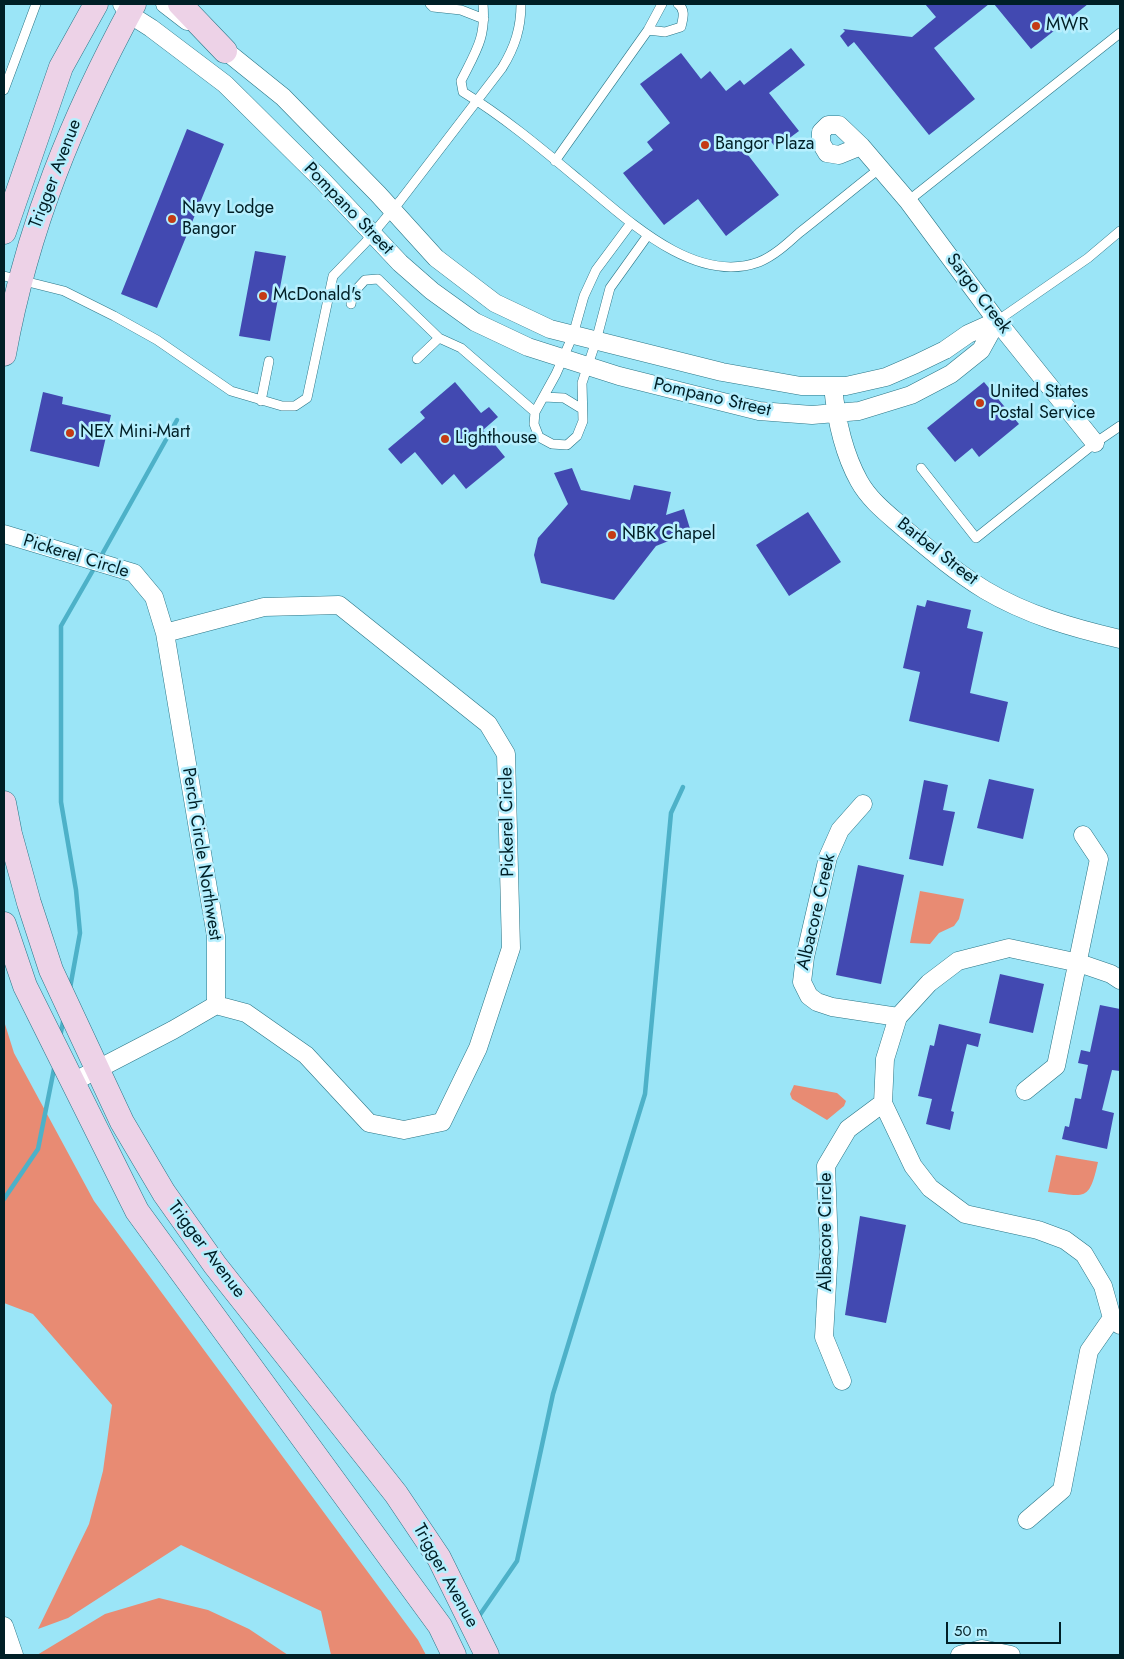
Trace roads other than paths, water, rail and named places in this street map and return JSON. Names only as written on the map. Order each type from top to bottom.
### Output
[{"type":"main road","name":"Trigger Avenue","points":[[4,232],[61,67],[96,4]]},
{"type":"main road","points":[[180,4],[225,51]]},
{"type":"main road","name":"Trigger Avenue","points":[[4,354],[11,278],[34,228],[66,143],[128,7]]},
{"type":"main road","name":"Trigger Avenue","points":[[4,803],[24,886],[51,970],[122,1122],[164,1193],[216,1265],[396,1494],[439,1558],[487,1655]]},
{"type":"main road","name":"Trigger Avenue","points":[[4,924],[25,986],[137,1211],[440,1626],[454,1655]]},
{"type":"street","name":"Pompano Street","points":[[165,4],[283,97],[392,209],[436,258],[494,304],[550,329],[722,372],[801,386],[846,386],[886,377],[945,350],[968,334],[997,321]]},
{"type":"street","name":"Pompano Street","points":[[128,7],[226,84],[419,280],[475,322],[528,347],[620,376],[758,411],[812,415],[859,411],[911,395],[951,374],[981,350],[997,321]]},
{"type":"street","name":"Sargo Creek","points":[[861,146],[908,201],[997,321],[1094,442]]},
{"type":"street","name":"Barbel Street","points":[[833,386],[836,413],[845,447],[859,480],[872,500],[938,557],[985,590],[1029,612],[1080,629],[1120,639]]},
{"type":"street","name":"Pickerel Circle","points":[[4,534],[134,573],[154,597],[164,633],[264,607],[339,605],[488,724],[506,754],[511,948],[478,1048],[442,1122],[404,1130],[369,1123],[306,1055],[246,1013],[216,1005]]},
{"type":"street","name":"Perch Circle Northwest","points":[[164,633],[216,936],[216,1005]]},
{"type":"street","name":"Albacore Creek","points":[[863,804],[840,830],[828,857],[807,948],[802,982],[808,996],[817,1002],[832,1007],[898,1017]]},
{"type":"street","points":[[1025,1091],[1056,1066],[1079,963],[1098,859],[1083,835]]},
{"type":"street","points":[[1027,1520],[1062,1490],[1089,1351],[1116,1321],[1104,1286],[1084,1254],[1065,1240],[1038,1230],[965,1214],[930,1188],[913,1166],[883,1103],[885,1059],[898,1017],[929,983],[958,960],[1009,948],[1079,963],[1111,974],[1120,980]]},
{"type":"street","points":[[73,1082],[166,1034],[216,1005]]},
{"type":"street","name":"Albacore Circle","points":[[842,1381],[824,1337],[829,1248],[826,1166],[848,1129],[883,1103]]},
{"type":"street","points":[[4,1626],[14,1655]]},
{"type":"street","points":[[960,1655],[982,1649],[1010,1655]]},
{"type":"lane","points":[[4,90],[36,4]]},
{"type":"lane","points":[[430,4],[433,7],[461,10],[484,19]]},
{"type":"lane","points":[[483,4],[484,19],[481,43],[461,80],[464,92],[555,161],[648,236],[707,265],[734,268],[760,262],[793,239],[879,169]]},
{"type":"lane","points":[[11,278],[64,291],[114,316],[157,340],[231,391],[282,406],[295,406],[307,398],[333,276],[372,234],[392,209],[478,101],[514,49],[521,16],[521,4]]},
{"type":"lane","points":[[555,161],[648,30],[662,4]]},
{"type":"lane","points":[[648,30],[665,32],[681,27],[684,16],[682,7],[678,4]]},
{"type":"lane","points":[[908,201],[1120,32]]},
{"type":"lane","points":[[630,223],[596,270],[584,296],[573,335],[535,412],[534,424],[539,437],[552,444],[567,445],[577,436],[583,421],[582,384],[610,288],[648,236]]},
{"type":"lane","points":[[997,321],[1088,258],[1120,231]]},
{"type":"lane","points":[[351,304],[353,293],[365,280],[378,279],[440,338],[461,348],[535,412]]},
{"type":"lane","points":[[417,359],[440,338]]},
{"type":"lane","points":[[261,401],[269,361]]},
{"type":"lane","points":[[544,397],[564,398],[582,409]]},
{"type":"lane","points":[[921,468],[976,538],[1094,442],[1120,426]]},
{"type":"waterway","points":[[100,558],[177,420]]},
{"type":"waterway","points":[[70,988],[80,933],[76,890],[61,802],[61,626],[96,565]]},
{"type":"waterway","points":[[477,1619],[517,1561],[553,1394],[645,1094],[671,813],[683,787]]},
{"type":"waterway","points":[[60,1037],[64,1017]]},
{"type":"waterway","points":[[4,1199],[38,1149],[55,1064]]},
{"type":"place","name":"MWR","points":[[1036,26]]},
{"type":"place","name":"Bangor Plaza","points":[[705,145]]},
{"type":"place","name":"Navy Lodge Bangor","points":[[172,219]]},
{"type":"place","name":"McDonald's","points":[[263,296]]},
{"type":"place","name":"United States Postal Service","points":[[980,403]]},
{"type":"place","name":"NEX Mini-Mart","points":[[70,433]]},
{"type":"place","name":"Lighthouse","points":[[445,439]]},
{"type":"place","name":"NBK Chapel","points":[[612,535]]}]
